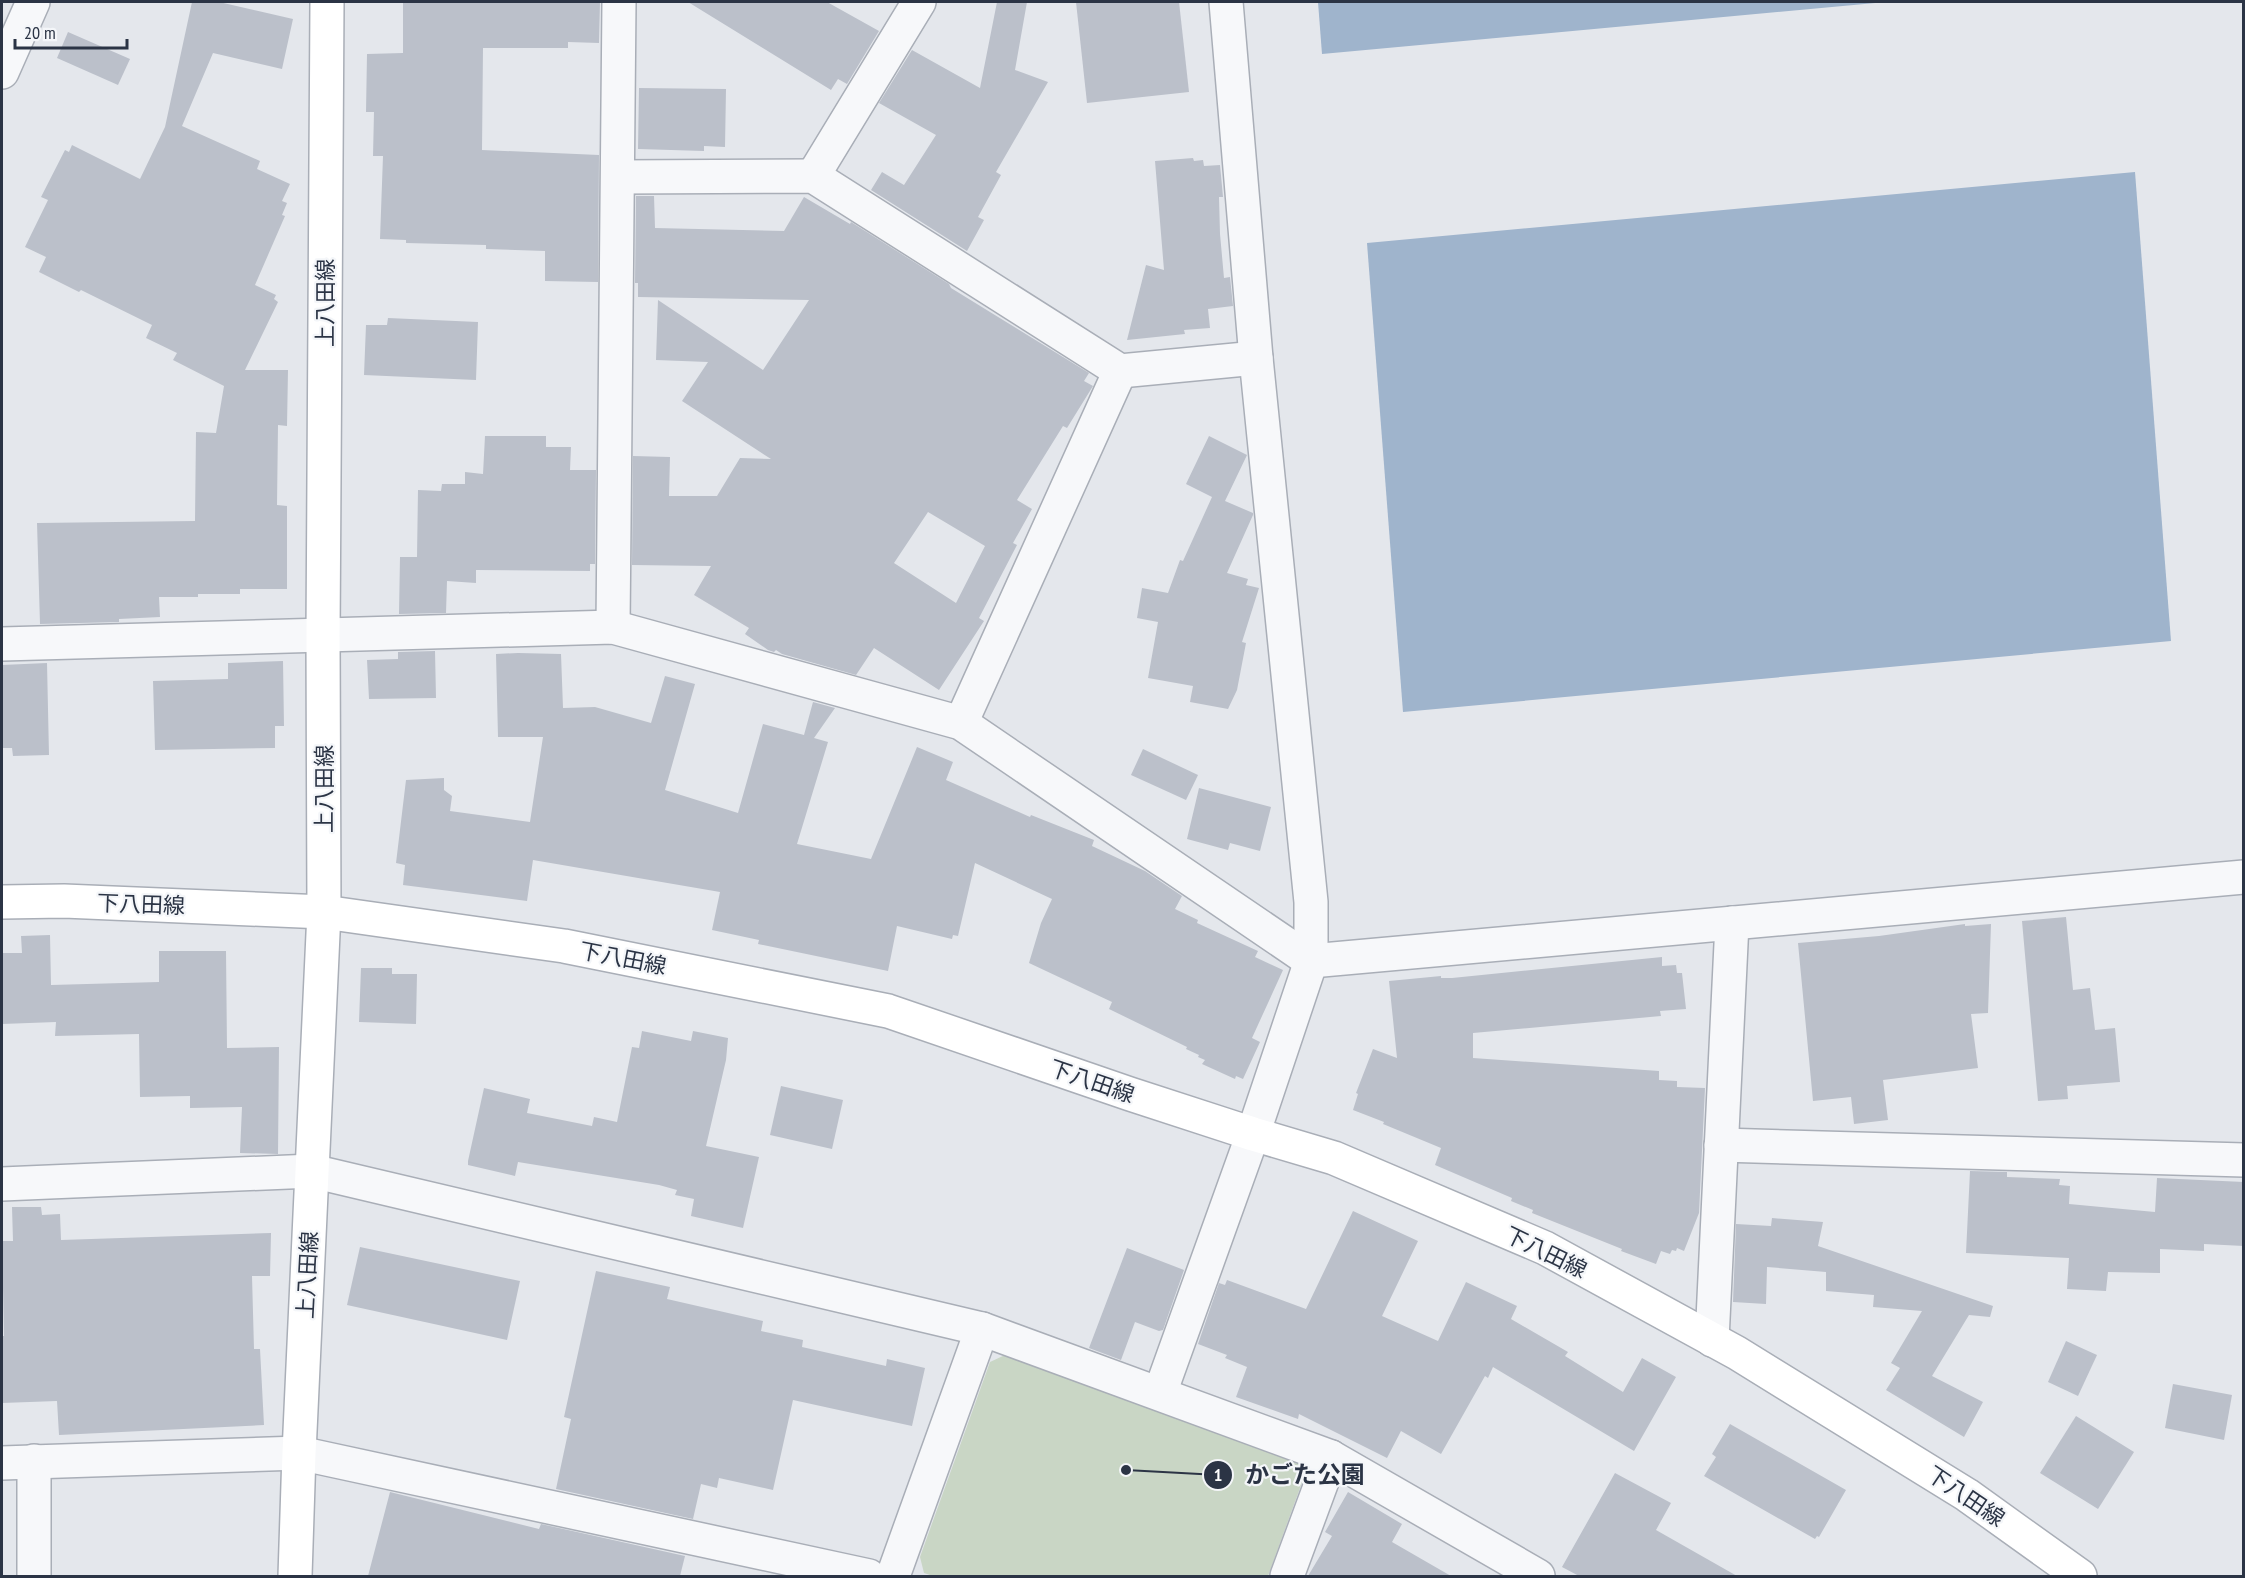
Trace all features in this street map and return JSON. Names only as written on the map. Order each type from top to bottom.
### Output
[{"type":"street","points":[[2,72],[33,2]]},
{"type":"street","name":"上八田線","points":[[295,1576],[298,1453],[324,912],[323,636],[327,2]]},
{"type":"street","points":[[613,627],[620,2]]},
{"type":"street","points":[[813,176],[919,2]]},
{"type":"street","points":[[1160,1394],[1253,1134],[1311,961],[1311,902],[1256,358],[1226,2]]},
{"type":"street","points":[[619,177],[813,176],[1120,371],[1256,358]]},
{"type":"street","points":[[961,723],[1120,371]]},
{"type":"street","points":[[2,644],[613,627],[961,723],[1311,961],[2244,877]]},
{"type":"street","name":"下八田線","points":[[2,902],[64,901],[324,912],[564,946],[888,1011],[1253,1134],[1334,1158],[1545,1248],[1712,1340],[1967,1495],[2080,1576]]},
{"type":"street","points":[[1712,1340],[1732,923]]},
{"type":"street","points":[[1722,1145],[2244,1160]]},
{"type":"street","points":[[2,1184],[312,1171],[982,1329],[1331,1456],[1538,1576]]},
{"type":"street","points":[[893,1576],[982,1329]]},
{"type":"street","points":[[2,1463],[298,1453],[868,1576]]},
{"type":"street","points":[[1287,1576],[1331,1456]]},
{"type":"street","points":[[34,1461],[34,1576]]},
{"type":"green space","points":[[1005,1355],[1299,1462],[1304,1477],[1268,1576],[933,1576],[924,1573],[920,1557],[990,1362]]},
{"type":"water","points":[[1318,2],[1886,2],[1322,54]]},
{"type":"water","points":[[2135,172],[2171,641],[1403,712],[1367,243]]},
{"type":"building","points":[[192,2],[219,2],[293,19],[282,69],[213,53],[182,126],[260,161],[257,169],[290,184],[282,201],[287,203],[282,215],[285,216],[255,285],[276,295],[274,299],[278,302],[245,370],[288,370],[287,426],[278,425],[277,505],[287,506],[287,589],[240,589],[240,594],[159,597],[160,617],[119,619],[119,622],[40,624],[37,523],[195,521],[196,432],[216,433],[224,386],[173,360],[177,353],[146,338],[152,325],[39,272],[46,257],[25,247],[48,200],[41,197],[65,150],[69,152],[72,145],[140,179],[165,127]]},
{"type":"building","points":[[403,2],[600,2],[599,43],[568,42],[568,48],[483,48],[482,150],[599,155],[598,282],[545,281],[545,251],[486,249],[486,245],[406,243],[406,240],[380,239],[383,156],[373,156],[374,112],[366,112],[367,54],[403,53]]},
{"type":"building","points":[[688,2],[827,2],[879,31],[847,84],[838,79],[831,90]]},
{"type":"building","points":[[997,2],[1027,2],[1015,70],[1048,82],[996,172],[1001,175],[978,217],[984,220],[967,251],[871,190],[882,172],[904,185],[936,135],[879,103],[912,50],[980,88]]},
{"type":"building","points":[[1076,2],[1179,2],[1189,92],[1087,103]]},
{"type":"building","points":[[68,32],[130,59],[118,85],[57,58]]},
{"type":"building","points":[[639,88],[726,89],[725,147],[704,146],[704,151],[638,149]]},
{"type":"building","points":[[1193,158],[1194,161],[1203,160],[1204,166],[1220,165],[1223,197],[1219,197],[1220,234],[1224,278],[1230,277],[1233,306],[1208,309],[1210,328],[1184,330],[1185,334],[1127,340],[1146,265],[1164,270],[1155,161]]},
{"type":"building","points":[[636,196],[654,196],[655,228],[784,231],[804,197],[850,224],[851,222],[949,284],[951,288],[1089,373],[1084,381],[1093,386],[1067,428],[1063,426],[1017,500],[1032,509],[1013,543],[1017,545],[979,618],[984,621],[939,690],[874,648],[856,675],[782,654],[776,650],[774,652],[768,650],[745,634],[749,628],[694,595],[711,566],[632,565],[633,456],[670,457],[669,496],[717,496],[740,458],[771,459],[682,401],[708,362],[656,360],[658,300],[763,370],[809,300],[638,297],[638,283],[635,283]],"holes":[[[928,512],[985,546],[956,603],[894,563]]]},
{"type":"building","points":[[388,318],[478,322],[476,380],[364,375],[366,325],[387,325]]},
{"type":"building","points":[[485,436],[546,436],[546,447],[571,447],[570,470],[596,470],[595,564],[590,564],[590,571],[476,570],[476,583],[447,581],[446,613],[399,614],[400,557],[417,557],[418,490],[441,491],[442,484],[465,484],[465,472],[483,474]]},
{"type":"building","points":[[1209,436],[1247,455],[1225,501],[1253,515],[1227,573],[1248,579],[1246,585],[1259,588],[1242,642],[1246,643],[1237,690],[1228,709],[1190,702],[1193,686],[1148,678],[1158,622],[1137,618],[1142,588],[1168,593],[1180,560],[1183,561],[1212,497],[1186,484]]},
{"type":"building","points":[[435,651],[436,698],[369,699],[367,660],[398,659],[398,652]]},
{"type":"building","points":[[496,654],[561,654],[563,708],[595,707],[651,723],[665,676],[695,684],[665,790],[738,813],[763,724],[804,735],[813,702],[835,708],[814,738],[828,742],[797,844],[871,859],[917,747],[953,762],[946,780],[1030,817],[1031,815],[1094,840],[1092,846],[1145,871],[1182,896],[1175,909],[1198,920],[1197,923],[1258,951],[1255,957],[1283,970],[1252,1038],[1260,1042],[1243,1079],[1236,1076],[1235,1079],[1202,1064],[1205,1060],[1186,1049],[1187,1047],[1109,1009],[1112,1002],[1029,963],[1041,923],[1052,899],[975,863],[958,936],[953,935],[952,939],[897,926],[888,971],[758,944],[759,940],[712,930],[720,892],[533,860],[527,901],[403,885],[405,865],[396,863],[406,780],[444,778],[444,790],[452,796],[450,811],[530,822],[543,737],[498,737]]},
{"type":"building","points":[[283,661],[284,726],[275,726],[275,748],[155,750],[153,681],[228,679],[228,663]]},
{"type":"building","points":[[47,663],[49,755],[13,756],[12,748],[2,748],[2,665]]},
{"type":"building","points":[[1143,749],[1198,775],[1186,800],[1131,775]]},
{"type":"building","points":[[1199,788],[1271,807],[1260,851],[1230,843],[1228,850],[1187,839]]},
{"type":"building","points":[[2066,917],[2073,990],[2090,988],[2095,1030],[2115,1028],[2120,1082],[2067,1086],[2068,1099],[2038,1101],[2022,921]]},
{"type":"building","points":[[1965,924],[1965,926],[1991,924],[1988,1013],[1971,1014],[1978,1068],[1883,1080],[1888,1120],[1854,1124],[1851,1097],[1813,1101],[1798,943],[1879,936]]},
{"type":"building","points":[[50,935],[51,985],[159,982],[159,951],[226,951],[227,1048],[279,1047],[278,1154],[240,1153],[242,1107],[190,1108],[190,1096],[140,1097],[139,1034],[55,1036],[56,1022],[2,1024],[2,953],[22,953],[21,936]]},
{"type":"building","points":[[1662,957],[1662,966],[1676,965],[1677,973],[1682,973],[1686,1009],[1660,1011],[1661,1016],[1473,1033],[1473,1058],[1659,1071],[1659,1080],[1677,1081],[1677,1087],[1705,1088],[1699,1213],[1684,1251],[1677,1248],[1670,1254],[1661,1251],[1656,1264],[1621,1251],[1622,1249],[1532,1213],[1533,1210],[1511,1201],[1512,1198],[1435,1165],[1441,1148],[1353,1110],[1358,1094],[1356,1093],[1373,1049],[1397,1058],[1389,981],[1441,976],[1441,978],[1452,978]]},
{"type":"building","points":[[361,968],[392,968],[392,974],[417,974],[416,1024],[359,1022]]},
{"type":"building","points":[[642,1031],[691,1041],[693,1031],[728,1038],[726,1060],[706,1146],[759,1157],[743,1228],[691,1216],[694,1199],[675,1195],[677,1190],[659,1185],[518,1162],[515,1176],[468,1165],[484,1088],[530,1099],[527,1113],[592,1126],[594,1117],[617,1122],[632,1047],[639,1048]]},
{"type":"building","points":[[781,1086],[843,1100],[832,1149],[770,1135]]},
{"type":"building","points":[[1970,1171],[2007,1172],[2007,1177],[2060,1179],[2059,1185],[2070,1186],[2069,1204],[2155,1212],[2157,1178],[2244,1182],[2244,1246],[2204,1244],[2204,1251],[2160,1249],[2160,1273],[2108,1272],[2106,1291],[2067,1289],[2069,1258],[1966,1253]]},
{"type":"building","points":[[12,1207],[41,1207],[42,1215],[60,1214],[61,1240],[271,1233],[270,1276],[252,1276],[254,1349],[260,1349],[264,1425],[59,1435],[57,1401],[2,1403],[2,1336],[4,1336],[2,1241],[13,1241]]},
{"type":"building","points":[[1353,1211],[1418,1241],[1382,1316],[1438,1341],[1466,1282],[1517,1306],[1511,1319],[1568,1352],[1565,1356],[1623,1392],[1642,1358],[1676,1377],[1634,1451],[1493,1367],[1488,1378],[1485,1376],[1441,1454],[1401,1431],[1387,1458],[1299,1414],[1298,1419],[1236,1397],[1247,1367],[1225,1358],[1227,1355],[1198,1344],[1219,1283],[1225,1285],[1227,1280],[1306,1309]]},
{"type":"building","points":[[1772,1218],[1823,1222],[1818,1246],[1993,1306],[1990,1317],[1969,1315],[1932,1376],[1983,1402],[1964,1437],[1886,1390],[1900,1368],[1891,1363],[1922,1311],[1873,1307],[1874,1295],[1826,1291],[1826,1272],[1767,1267],[1766,1304],[1733,1302],[1736,1224],[1771,1226]]},
{"type":"building","points":[[360,1247],[520,1281],[507,1340],[347,1305]]},
{"type":"building","points":[[1127,1248],[1184,1270],[1163,1330],[1159,1331],[1135,1322],[1121,1360],[1089,1348]]},
{"type":"building","points":[[596,1271],[670,1287],[667,1299],[763,1321],[761,1331],[803,1340],[802,1347],[886,1366],[887,1359],[925,1368],[912,1426],[793,1400],[773,1490],[719,1478],[717,1488],[701,1484],[693,1519],[556,1489],[571,1419],[564,1417]]},
{"type":"building","points":[[2066,1341],[2097,1355],[2078,1396],[2048,1382]]},
{"type":"building","points":[[2173,1384],[2232,1395],[2224,1440],[2165,1428]]},
{"type":"building","points":[[2076,1416],[2134,1452],[2098,1509],[2040,1473]]},
{"type":"building","points":[[1730,1424],[1846,1490],[1819,1537],[1815,1539],[1704,1476],[1716,1457],[1712,1454]]},
{"type":"building","points":[[1615,1473],[1671,1503],[1656,1530],[1737,1576],[1579,1576],[1562,1567]]},
{"type":"building","points":[[390,1492],[539,1529],[541,1524],[685,1556],[680,1576],[368,1576]]},
{"type":"building","points":[[1348,1492],[1402,1524],[1392,1542],[1451,1576],[1308,1576],[1332,1536],[1325,1532]]},
{"type":"place","name":"かごた公園","points":[[1126,1470]]}]
